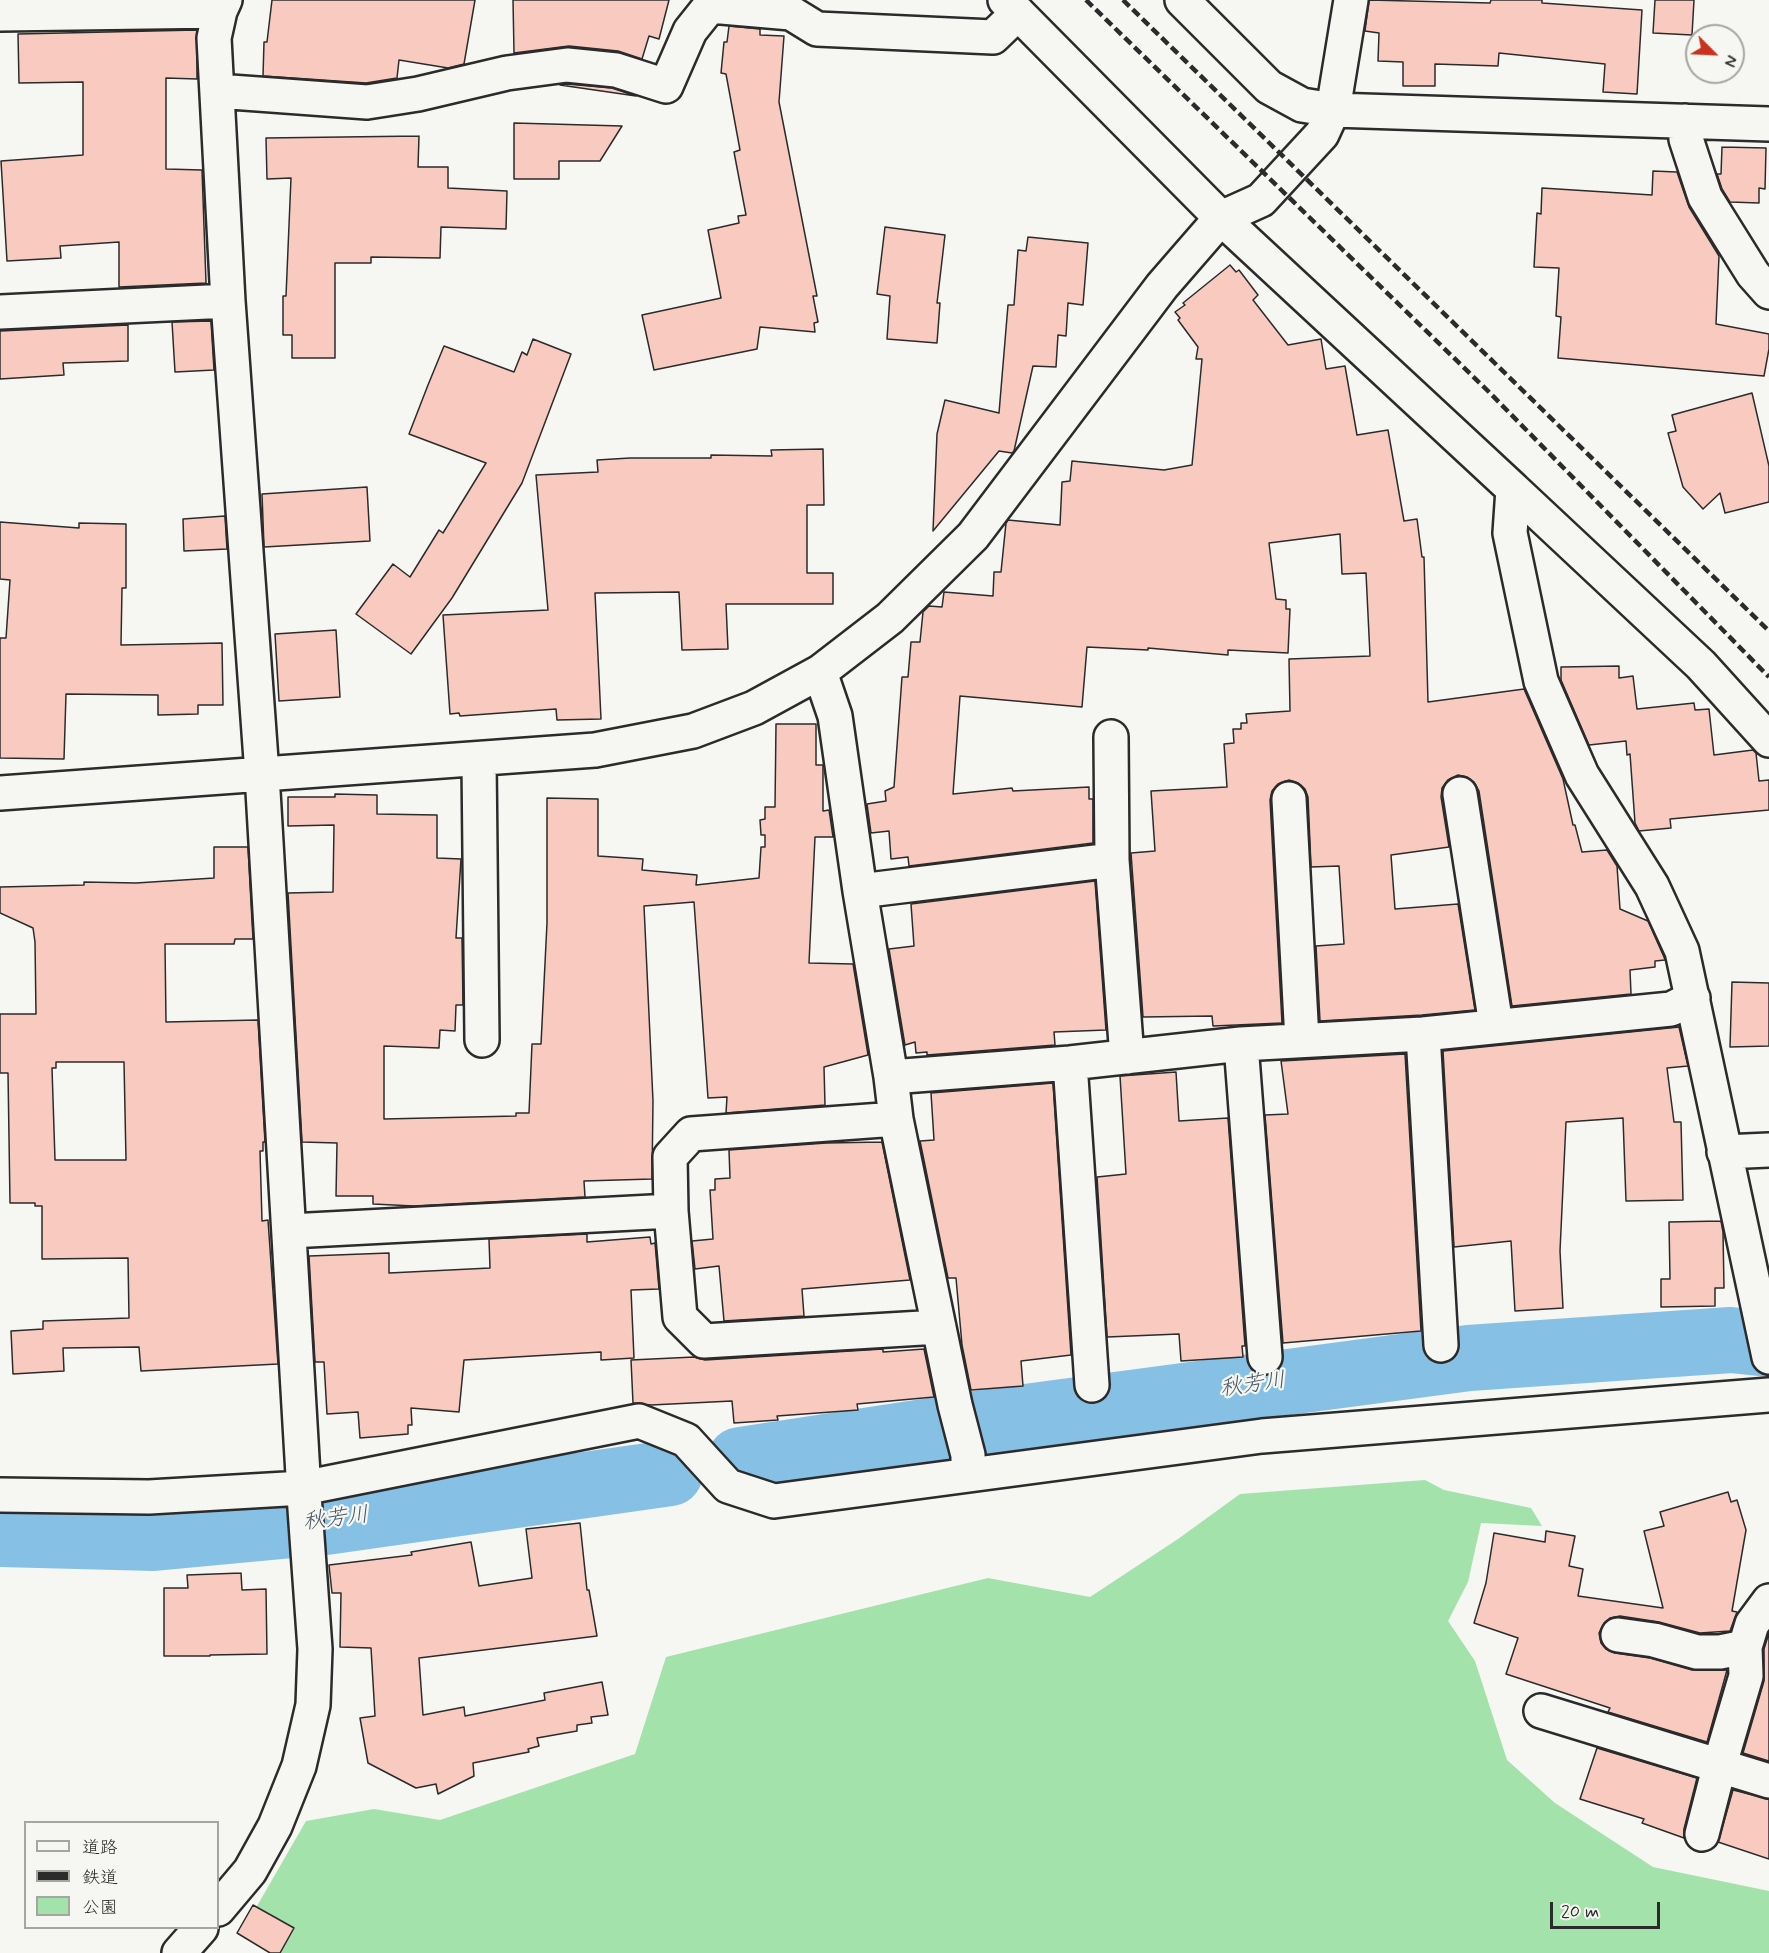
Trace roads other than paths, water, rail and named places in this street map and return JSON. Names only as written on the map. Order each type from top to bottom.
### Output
[{"type":"street","points":[[1182,0],[1269,87],[1302,105],[1333,110],[1769,124]]},
{"type":"street","points":[[0,793],[595,750],[693,731],[754,708],[820,672],[890,618],[973,536],[1162,286],[1221,218],[1261,200],[1322,134],[1333,110],[1351,0]]},
{"type":"street","points":[[0,14],[222,6],[214,38],[228,301],[262,774],[315,1649],[313,1705],[299,1766],[275,1826],[250,1871],[219,1908]]},
{"type":"street","points":[[217,91],[367,102],[418,94],[507,73],[567,65],[616,70],[666,86],[690,31],[710,6],[791,13],[817,29],[993,37],[1012,7],[1221,218],[1701,665],[1769,740]]},
{"type":"street","points":[[1686,122],[1686,139],[1705,197],[1753,274],[1769,292]]},
{"type":"street","points":[[0,312],[228,301]]},
{"type":"street","points":[[1513,489],[1510,533],[1541,681],[1582,775],[1652,886],[1682,951],[1769,1357]]},
{"type":"street","points":[[820,672],[835,716],[896,1119],[968,1465]]},
{"type":"street","points":[[1112,737],[1112,860],[1127,1057]]},
{"type":"street","points":[[479,760],[482,1041]]},
{"type":"street","points":[[1460,794],[1496,1025]]},
{"type":"street","points":[[1289,799],[1302,1040]]},
{"type":"street","points":[[860,891],[1112,860]]},
{"type":"street","points":[[891,1077],[1070,1063],[1241,1044],[1423,1034],[1671,1009],[1693,998]]},
{"type":"street","points":[[1423,1034],[1441,1345]]},
{"type":"street","points":[[1241,1044],[1264,1357]]},
{"type":"street","points":[[1070,1063],[1092,1385]]},
{"type":"street","points":[[896,1119],[691,1134],[670,1157],[671,1211],[680,1317],[704,1341],[939,1327]]},
{"type":"street","points":[[1724,1152],[1769,1150]]},
{"type":"street","points":[[290,1231],[671,1211]]},
{"type":"street","points":[[0,1495],[148,1497],[305,1512],[639,1420],[686,1440],[728,1486],[774,1501],[968,1465],[1262,1436],[1769,1395]]},
{"type":"street","points":[[1702,1834],[1746,1676],[1745,1647],[1752,1624],[1769,1601]]},
{"type":"street","points":[[1618,1635],[1654,1640],[1697,1652],[1720,1652],[1745,1647]]},
{"type":"street","points":[[1541,1711],[1720,1764],[1769,1781]]},
{"type":"street","points":[[179,1953],[200,1929]]},
{"type":"waterway","name":"秋芳川","points":[[740,1460],[995,1421],[1469,1358],[1731,1340],[1769,1344]]},
{"type":"waterway","name":"秋芳川","points":[[0,1534],[154,1538],[325,1522],[670,1473]]},
{"type":"railway","points":[[1086,0],[1489,392],[1769,677]]},
{"type":"railway","points":[[1123,0],[1769,631]]}]
